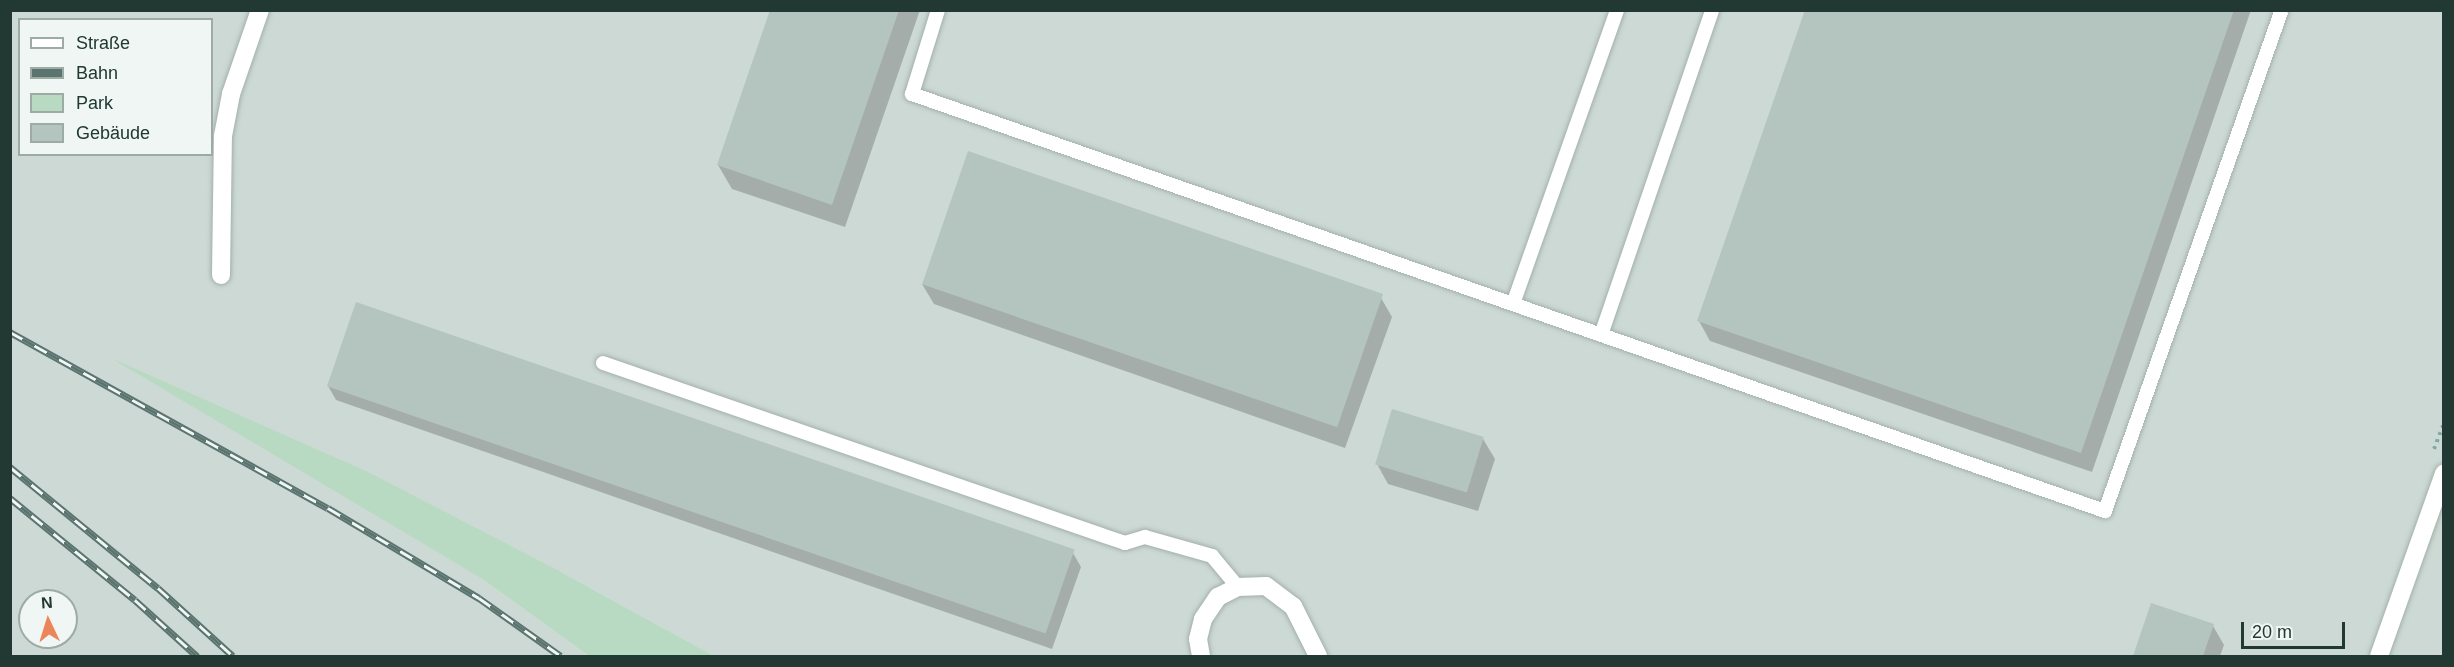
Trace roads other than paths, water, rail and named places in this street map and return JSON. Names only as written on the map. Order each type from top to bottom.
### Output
[{"type":"street","points":[[221,275],[223,136],[231,94],[260,10]]},
{"type":"street","points":[[2379,657],[2444,473]]},
{"type":"street","points":[[1201,657],[1198,639],[1203,619],[1218,597],[1238,587],[1266,586],[1293,606],[1318,657]]},
{"type":"lane","points":[[938,10],[912,94],[2105,511],[2281,12]]},
{"type":"lane","points":[[1513,304],[1617,10]]},
{"type":"lane","points":[[1601,335],[1712,10]]},
{"type":"lane","points":[[603,363],[1125,543],[1145,537],[1212,556],[1238,587]]},
{"type":"railway","points":[[10,332],[328,508],[479,598],[561,656]]},
{"type":"railway","points":[[10,467],[158,588],[233,656]]},
{"type":"railway","points":[[10,498],[135,600],[197,656]]}]
